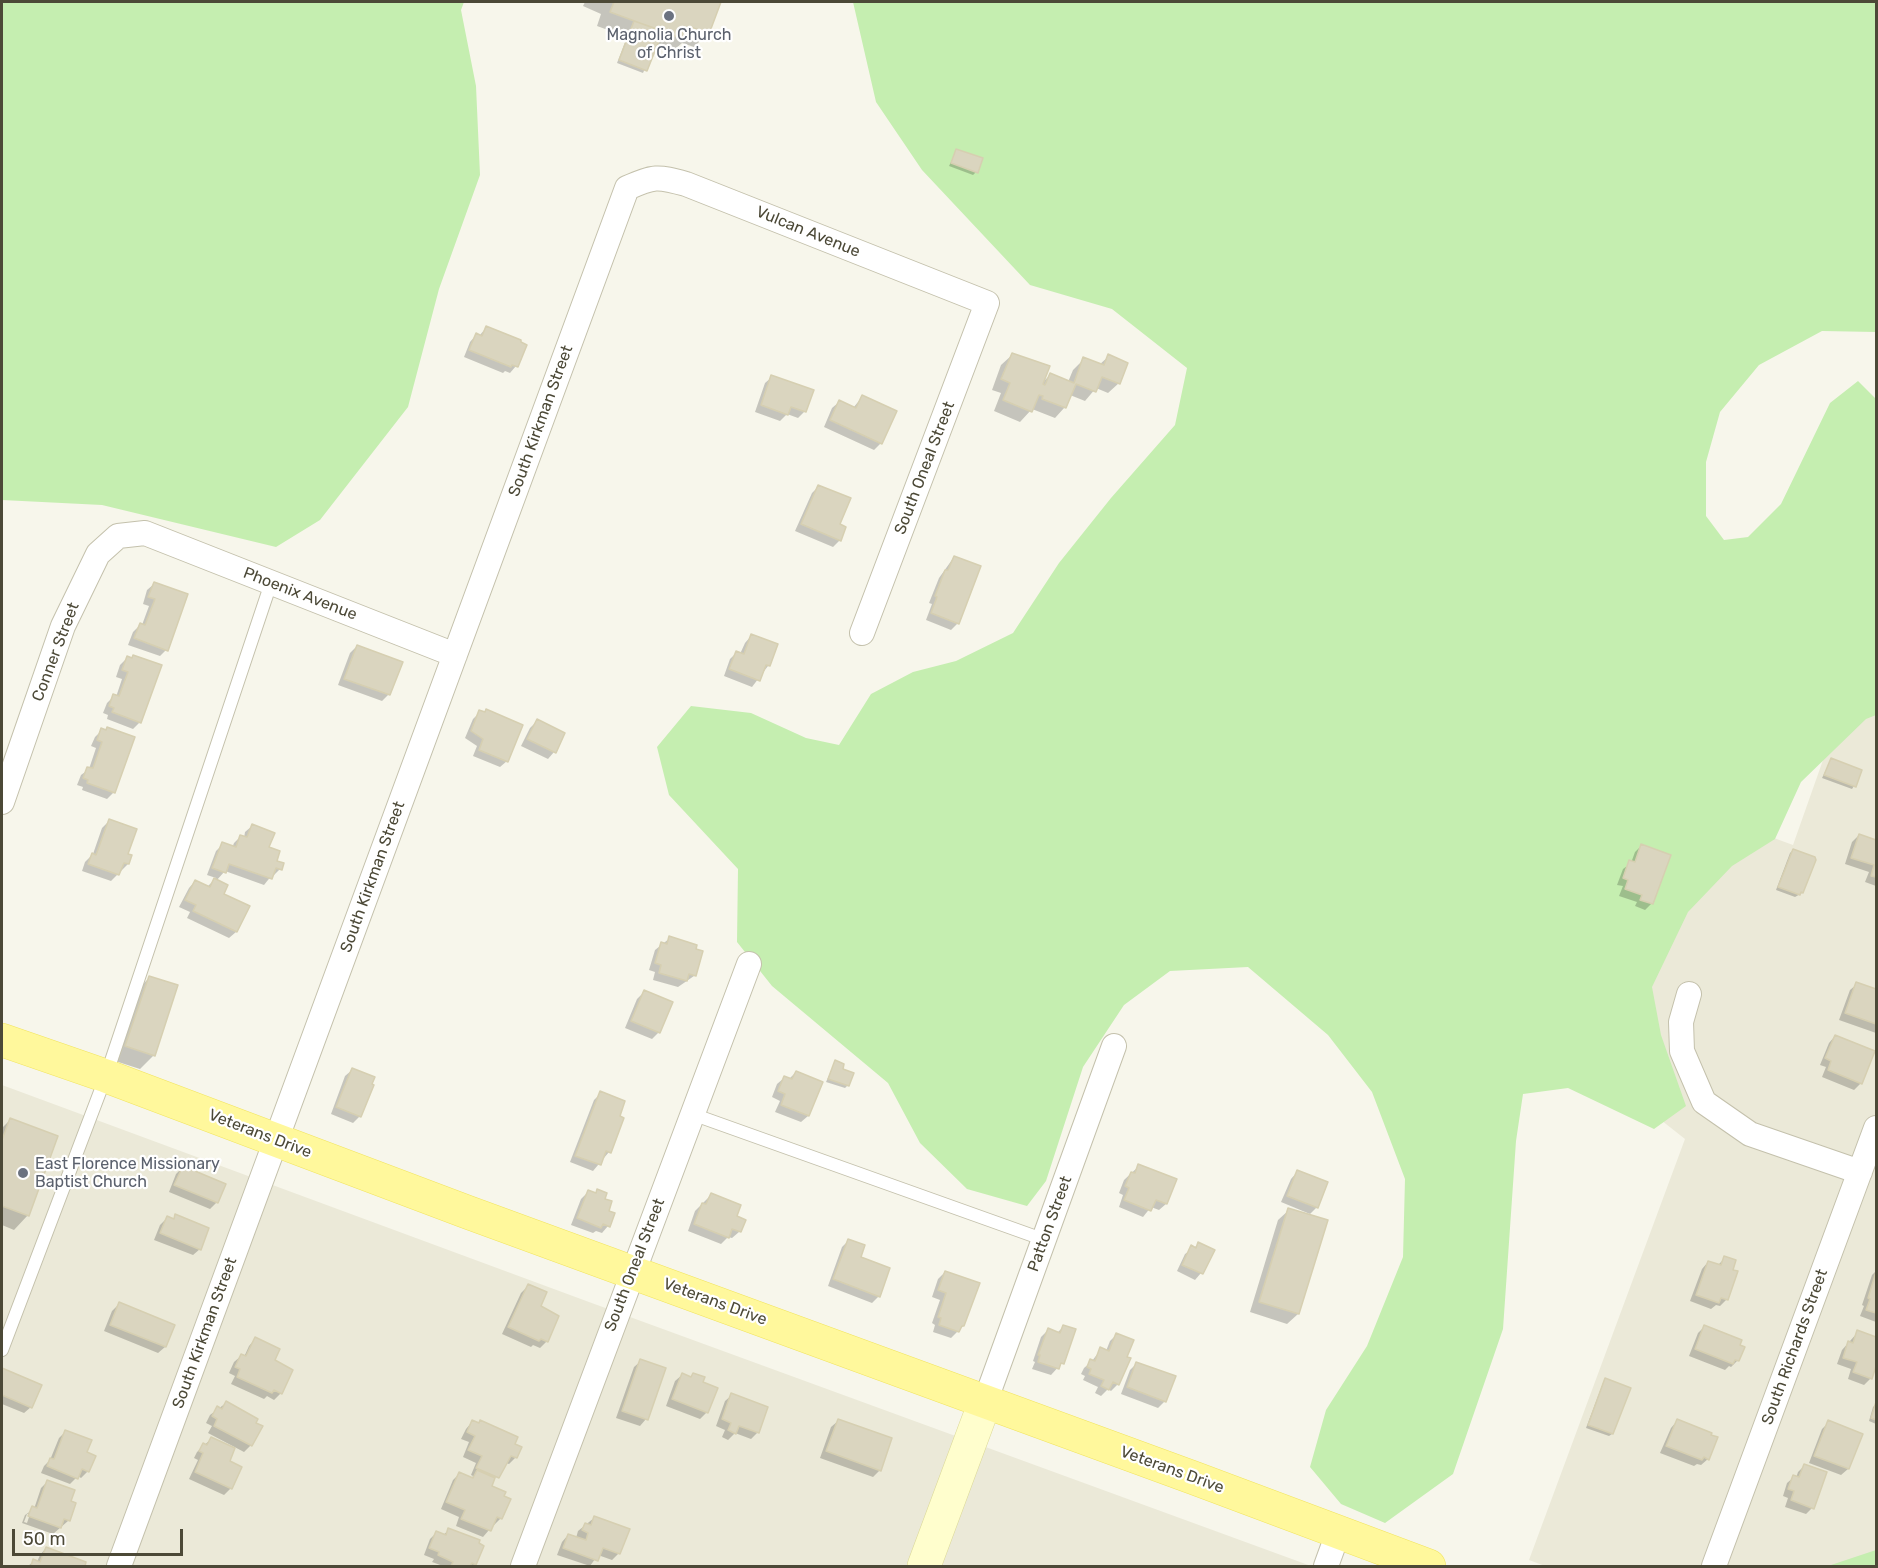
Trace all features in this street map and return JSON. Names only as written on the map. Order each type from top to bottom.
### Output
[{"type":"main road","name":"Veterans Drive","points":[[2,1040],[106,1076],[456,1208],[1429,1566]]},
{"type":"street","name":"Vulcan Avenue","points":[[627,188],[646,179],[660,177],[686,184],[987,303]]},
{"type":"street","name":"South Kirkman Street","points":[[119,1566],[627,188]]},
{"type":"street","name":"South Oneal Street","points":[[862,633],[987,303]]},
{"type":"street","name":"Phoenix Avenue","points":[[145,533],[455,655]]},
{"type":"street","name":"Conner Street","points":[[2,802],[63,626],[98,554],[118,536],[145,533]]},
{"type":"street","name":"South Oneal Street","points":[[523,1566],[749,964]]},
{"type":"street","points":[[1689,994],[1681,1022],[1682,1051],[1704,1102],[1750,1134],[1860,1172]]},
{"type":"street","name":"Patton Street","points":[[985,1402],[1114,1046]]},
{"type":"street","name":"South Richards Street","points":[[1714,1566],[1876,1128]]},
{"type":"street","points":[[924,1566],[985,1402]]},
{"type":"street","points":[[1326,1566],[1338,1533]]},
{"type":"lane","points":[[2,1350],[106,1076],[271,583]]},
{"type":"lane","points":[[692,1114],[1045,1240]]},
{"type":"shaded area","points":[[1876,610],[1876,1566],[1545,1566],[1529,1560],[1685,1139],[1548,1031],[1637,788],[1793,845]]},
{"type":"shaded area","points":[[2,1085],[589,1302],[1311,1566],[2,1566]]},
{"type":"green space","points":[[2,2],[464,2],[461,10],[476,86],[480,175],[439,289],[408,407],[320,520],[276,547],[102,505],[2,500]]},
{"type":"green space","points":[[853,2],[1876,2],[1876,332],[1822,331],[1759,365],[1720,412],[1706,462],[1706,516],[1724,540],[1748,537],[1781,504],[1830,403],[1858,381],[1876,399],[1876,715],[1866,719],[1801,782],[1775,839],[1732,866],[1688,912],[1652,987],[1661,1035],[1686,1106],[1654,1129],[1568,1088],[1523,1094],[1516,1141],[1503,1329],[1453,1474],[1385,1523],[1341,1504],[1310,1467],[1326,1410],[1367,1346],[1403,1257],[1405,1179],[1372,1092],[1328,1035],[1248,967],[1170,971],[1124,1005],[1083,1067],[1046,1181],[1027,1206],[967,1189],[920,1143],[888,1083],[772,986],[737,942],[738,869],[669,795],[657,747],[691,706],[751,713],[806,738],[839,745],[871,694],[913,672],[956,661],[1013,633],[1059,563],[1111,498],[1175,425],[1187,368],[1112,309],[1030,285],[922,170],[876,102]]},
{"type":"green space","points":[[1876,1550],[1876,1566],[1828,1566]]},
{"type":"building","name":"Magnolia Church of Christ","points":[[614,2],[721,2],[709,34],[691,27],[686,40],[610,12]]},
{"type":"building","points":[[634,21],[663,31],[647,71],[619,60]]},
{"type":"building","points":[[956,149],[983,158],[978,173],[951,163]]},
{"type":"building","points":[[486,326],[521,340],[527,345],[518,367],[512,365],[511,367],[469,350],[476,333],[482,336]]},
{"type":"building","points":[[1012,353],[1050,366],[1043,384],[1045,385],[1050,373],[1074,383],[1083,357],[1104,365],[1108,354],[1128,363],[1120,384],[1102,377],[1096,392],[1076,384],[1066,408],[1042,399],[1043,396],[1039,395],[1032,412],[1003,400],[1010,383],[1001,379]]},
{"type":"building","points":[[771,375],[814,390],[806,412],[791,407],[788,415],[761,405]]},
{"type":"building","points":[[862,395],[897,411],[882,444],[830,420],[839,400],[856,408]]},
{"type":"building","points":[[818,485],[851,498],[840,524],[846,527],[841,541],[801,524]]},
{"type":"building","points":[[954,556],[981,566],[959,624],[931,613],[945,570],[948,570]]},
{"type":"building","points":[[154,582],[188,594],[168,651],[134,638],[140,623],[145,625],[155,599],[148,597]]},
{"type":"building","points":[[751,634],[778,644],[770,666],[766,665],[760,681],[729,669],[736,651],[744,654]]},
{"type":"building","points":[[357,645],[403,662],[390,695],[344,679]]},
{"type":"building","points":[[133,655],[162,665],[141,723],[112,712],[114,708],[109,706],[113,694],[119,696],[128,672],[122,670],[127,656],[132,658]]},
{"type":"building","points":[[486,709],[523,725],[508,762],[479,750],[483,739],[471,731],[479,710],[485,712]]},
{"type":"building","points":[[537,719],[565,733],[556,753],[527,739]]},
{"type":"building","points":[[107,727],[135,737],[115,793],[87,783],[88,780],[83,778],[87,767],[93,768],[102,742],[97,740],[101,728],[106,730]]},
{"type":"building","points":[[1831,758],[1862,770],[1856,787],[1824,775]]},
{"type":"building","points":[[109,819],[137,829],[128,854],[132,855],[129,864],[124,863],[119,875],[88,864],[92,853],[96,855]]},
{"type":"building","points":[[252,824],[275,833],[269,847],[280,851],[277,861],[284,863],[282,870],[276,868],[272,879],[229,864],[226,873],[212,868],[222,842],[236,847],[240,835],[247,837]]},
{"type":"building","points":[[1859,834],[1876,840],[1876,877],[1871,876],[1874,865],[1851,858]]},
{"type":"building","points":[[1641,844],[1671,855],[1653,904],[1640,900],[1642,895],[1625,889],[1628,880],[1623,878],[1629,860],[1635,862]]},
{"type":"building","points":[[1793,849],[1815,857],[1816,860],[1803,893],[1801,892],[1800,895],[1778,887]]},
{"type":"building","points":[[214,878],[228,885],[224,894],[250,906],[237,932],[193,911],[196,905],[185,900],[195,880],[210,887]]},
{"type":"building","points":[[669,936],[697,945],[696,949],[703,951],[696,976],[689,974],[687,981],[659,973],[661,965],[655,963],[661,942],[667,944]]},
{"type":"building","points":[[149,976],[178,985],[155,1056],[125,1046]]},
{"type":"building","points":[[1856,982],[1876,989],[1876,1024],[1845,1013]]},
{"type":"building","points":[[644,990],[673,1002],[660,1033],[631,1021]]},
{"type":"building","points":[[1835,1035],[1875,1051],[1862,1084],[1828,1070],[1831,1061],[1825,1058]]},
{"type":"building","points":[[835,1060],[844,1064],[843,1069],[854,1073],[849,1086],[828,1079]]},
{"type":"building","points":[[352,1068],[375,1077],[361,1117],[336,1107]]},
{"type":"building","points":[[796,1071],[823,1082],[809,1116],[781,1105],[785,1094],[778,1091],[784,1076],[792,1079]]},
{"type":"building","points":[[600,1091],[625,1101],[620,1116],[624,1118],[611,1153],[606,1151],[601,1165],[575,1156]]},
{"type":"building","name":"East Florence Missionary Baptist Church","points":[[10,1118],[58,1136],[29,1216],[2,1206],[2,1140]]},
{"type":"building","points":[[1138,1164],[1177,1179],[1167,1204],[1156,1200],[1151,1211],[1124,1200],[1129,1188],[1125,1186],[1131,1172],[1135,1173]]},
{"type":"building","points":[[183,1166],[226,1184],[218,1203],[174,1185]]},
{"type":"building","points":[[1297,1170],[1328,1182],[1318,1208],[1287,1196]]},
{"type":"building","points":[[597,1189],[607,1193],[605,1199],[612,1201],[609,1211],[615,1213],[610,1227],[603,1224],[601,1228],[577,1218],[588,1190],[596,1193]]},
{"type":"building","points":[[711,1193],[741,1205],[737,1216],[746,1220],[741,1232],[732,1229],[729,1238],[694,1224],[702,1203],[706,1204]]},
{"type":"building","points":[[1288,1208],[1328,1220],[1299,1314],[1259,1302]]},
{"type":"building","points":[[175,1214],[209,1228],[201,1250],[160,1233],[167,1216],[174,1219]]},
{"type":"building","points":[[848,1239],[865,1245],[861,1257],[890,1268],[880,1297],[833,1279]]},
{"type":"building","points":[[1198,1242],[1215,1250],[1203,1274],[1182,1265],[1191,1245],[1196,1248]]},
{"type":"building","points":[[1724,1256],[1736,1260],[1733,1270],[1738,1271],[1728,1300],[1721,1298],[1719,1303],[1696,1295],[1708,1261],[1721,1265]]},
{"type":"building","points":[[945,1271],[980,1283],[964,1326],[959,1332],[939,1325],[941,1318],[938,1317],[946,1293],[938,1290]]},
{"type":"building","points":[[1876,1272],[1876,1313],[1866,1310]]},
{"type":"building","points":[[528,1284],[547,1292],[541,1306],[559,1316],[548,1342],[541,1339],[539,1341],[508,1327]]},
{"type":"building","points":[[119,1302],[175,1325],[166,1347],[110,1325]]},
{"type":"building","points":[[1063,1325],[1076,1329],[1064,1364],[1061,1363],[1059,1369],[1038,1362],[1040,1355],[1038,1355],[1048,1328],[1060,1333]]},
{"type":"building","points":[[1704,1325],[1742,1340],[1740,1345],[1745,1347],[1739,1361],[1735,1360],[1733,1364],[1695,1349]]},
{"type":"building","points":[[1857,1330],[1876,1337],[1876,1366],[1872,1379],[1853,1372],[1857,1362],[1843,1358],[1848,1341],[1853,1343]]},
{"type":"building","points":[[1116,1333],[1134,1340],[1127,1357],[1131,1358],[1119,1385],[1113,1382],[1109,1390],[1101,1386],[1104,1380],[1089,1374],[1091,1369],[1087,1367],[1090,1359],[1095,1361],[1100,1347],[1109,1351]]},
{"type":"building","points":[[255,1337],[280,1349],[275,1360],[293,1370],[282,1394],[274,1390],[272,1393],[237,1377],[240,1369],[235,1367],[241,1354],[246,1356]]},
{"type":"building","points":[[640,1359],[666,1368],[648,1420],[622,1411]]},
{"type":"building","points":[[1136,1362],[1176,1376],[1166,1402],[1127,1387]]},
{"type":"building","points":[[2,1368],[42,1385],[32,1408],[2,1395]]},
{"type":"building","points":[[682,1373],[691,1377],[693,1373],[705,1377],[703,1382],[718,1388],[708,1413],[672,1399]]},
{"type":"building","points":[[1605,1378],[1631,1388],[1613,1434],[1588,1425]]},
{"type":"building","points":[[731,1393],[768,1407],[759,1433],[739,1426],[736,1434],[728,1430],[731,1423],[722,1419]]},
{"type":"building","points":[[226,1401],[258,1419],[256,1423],[263,1426],[252,1446],[214,1426],[217,1419],[212,1416],[217,1406],[222,1409]]},
{"type":"building","points":[[1876,1402],[1876,1420],[1871,1418]]},
{"type":"building","points":[[838,1419],[892,1438],[881,1471],[826,1451]]},
{"type":"building","points":[[1677,1419],[1718,1437],[1709,1460],[1704,1457],[1702,1460],[1666,1446]]},
{"type":"building","points":[[472,1420],[479,1423],[480,1420],[518,1437],[515,1444],[522,1447],[517,1458],[511,1456],[499,1478],[476,1468],[482,1456],[468,1450],[475,1436],[467,1432]]},
{"type":"building","points":[[1828,1420],[1863,1434],[1849,1469],[1814,1456]]},
{"type":"building","points":[[65,1430],[92,1440],[87,1452],[96,1456],[89,1472],[82,1469],[78,1479],[47,1466],[50,1458],[54,1459]]},
{"type":"building","points":[[211,1437],[235,1448],[230,1461],[242,1467],[232,1489],[195,1472],[203,1453],[199,1451],[203,1443],[207,1445]]},
{"type":"building","points":[[1804,1464],[1827,1472],[1814,1509],[1791,1500],[1794,1491],[1788,1489],[1793,1475],[1799,1477]]},
{"type":"building","points":[[477,1470],[495,1478],[492,1486],[506,1492],[504,1496],[511,1499],[502,1519],[497,1517],[491,1531],[461,1519],[465,1510],[446,1502],[459,1472],[473,1478]]},
{"type":"building","points":[[47,1480],[75,1490],[71,1501],[76,1503],[70,1521],[64,1519],[61,1528],[28,1516],[32,1506],[37,1508]]},
{"type":"building","points":[[594,1516],[630,1529],[620,1554],[603,1548],[598,1561],[563,1548],[568,1534],[586,1540],[588,1533],[582,1530],[585,1523],[591,1525]]},
{"type":"building","points":[[448,1528],[480,1540],[479,1543],[484,1546],[476,1565],[472,1563],[470,1566],[451,1566],[453,1562],[429,1548],[436,1531],[446,1535]]},
{"type":"building","points":[[46,1547],[86,1562],[85,1566],[31,1566],[33,1559],[40,1562]]},
{"type":"place","name":"Magnolia Church of Christ","points":[[669,16]]},
{"type":"place","name":"East Florence Missionary Baptist Church","points":[[23,1173]]}]
